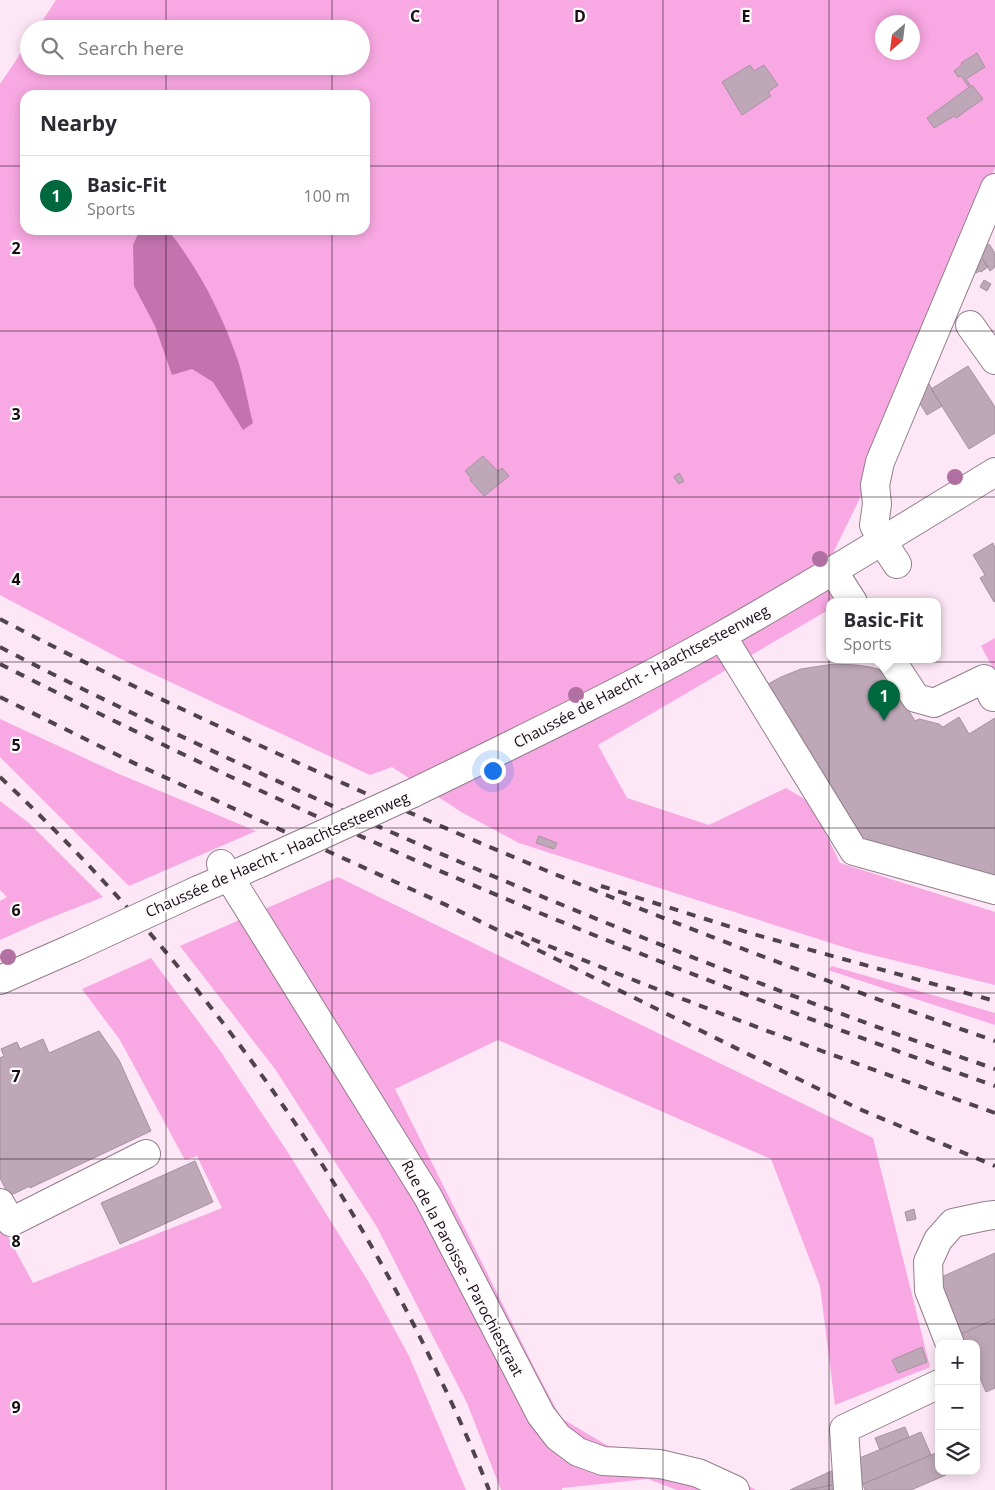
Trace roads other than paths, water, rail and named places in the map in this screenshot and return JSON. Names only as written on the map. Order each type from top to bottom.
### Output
[{"type":"street","points":[[897,564],[874,526],[877,504],[875,485],[880,462],[995,188]]},
{"type":"street","points":[[970,324],[995,360]]},
{"type":"street","name":"Chaussée de Haecht - Haachtsesteenweg","points":[[0,980],[196,891],[225,870],[258,864],[413,793],[553,725],[722,636],[834,571],[995,472]]},
{"type":"street","points":[[834,571],[851,598]]},
{"type":"street","points":[[722,636],[854,852],[995,890]]},
{"type":"street","points":[[893,663],[916,698],[934,703],[984,679],[993,697],[995,696]]},
{"type":"street","name":"Rue de la Paroisse - Parochiestraat","points":[[225,870],[428,1197],[541,1415],[558,1437],[578,1452],[603,1462],[660,1464],[698,1473],[734,1490]]},
{"type":"street","points":[[0,1203],[11,1222],[146,1154]]},
{"type":"street","points":[[948,1340],[929,1290],[928,1262],[938,1240],[954,1223],[995,1215]]},
{"type":"street","points":[[848,1490],[844,1429],[937,1385]]},
{"type":"railway","points":[[0,619],[121,680],[244,738],[522,861],[710,936],[995,1041]]},
{"type":"railway","points":[[0,647],[122,708],[245,766],[523,889],[710,964],[995,1069]]},
{"type":"railway","points":[[0,664],[220,772],[466,882],[729,988],[995,1086]]},
{"type":"railway","points":[[0,697],[138,765],[455,909],[857,1108],[995,1166]]},
{"type":"railway","points":[[0,777],[66,842],[129,910],[189,980],[246,1053],[299,1129],[348,1207],[394,1287],[450,1399],[489,1490]]},
{"type":"railway","points":[[601,886],[753,934],[995,1001]]},
{"type":"railway","points":[[515,932],[694,1003],[995,1113]]},
{"type":"place","name":"Basic-Fit","points":[[884,721]]}]
